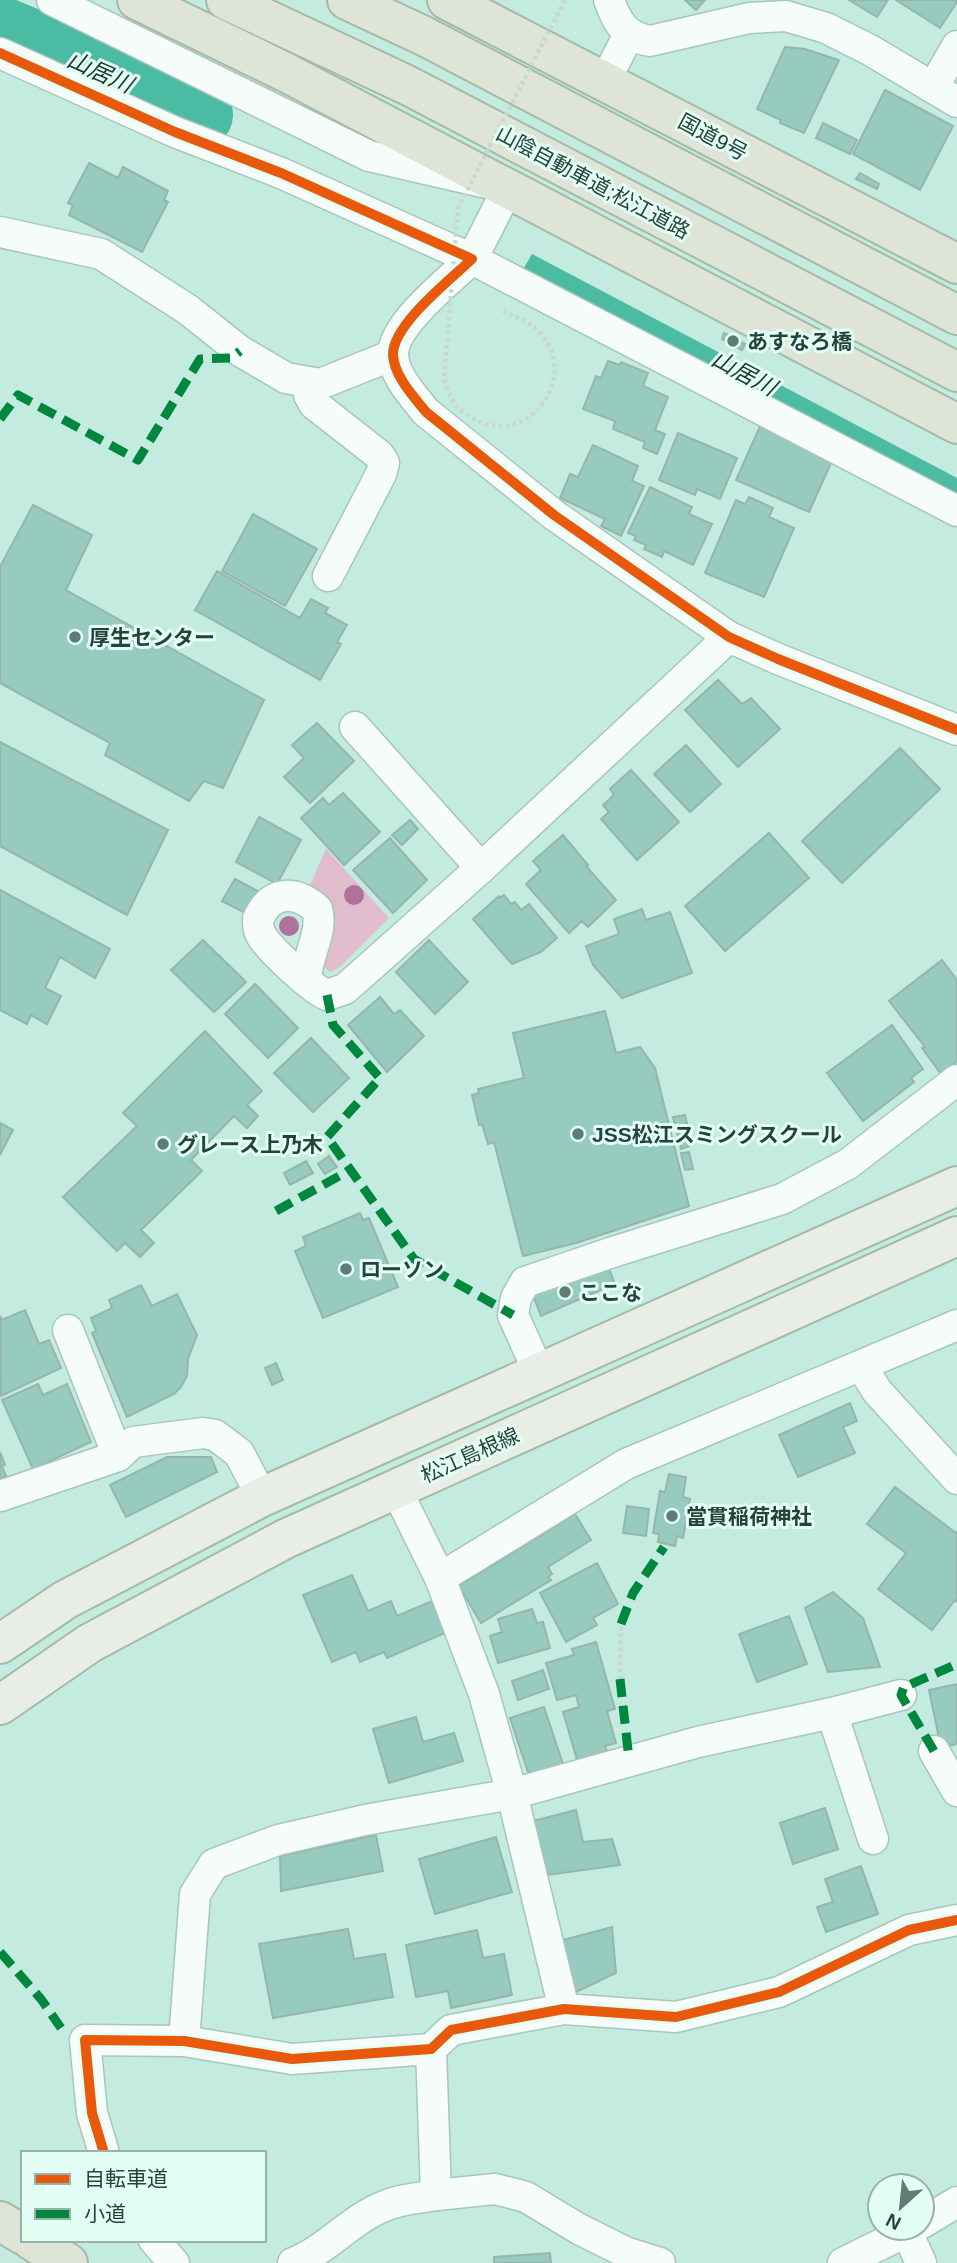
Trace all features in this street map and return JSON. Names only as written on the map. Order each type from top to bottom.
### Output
[{"type":"highway","points":[[136,0],[285,72],[957,424]]},
{"type":"highway","name":"山陰自動車道;松江道路","points":[[226,0],[420,91],[948,367]]},
{"type":"highway","points":[[347,0],[424,36],[957,315]]},
{"type":"highway","name":"国道9号","points":[[456,4],[957,264]]},
{"type":"highway","points":[[0,2221],[21,2234]]},
{"type":"highway","points":[[34,2242],[68,2263]]},
{"type":"main road","points":[[0,1644],[65,1600],[261,1497],[957,1186]]},
{"type":"main road","name":"松江島根線","points":[[0,1705],[102,1636],[285,1539],[957,1236]]},
{"type":"street","points":[[52,0],[369,156],[508,188],[472,259],[404,326],[397,340],[393,355],[409,391],[426,412],[554,515],[729,637],[957,730]]},
{"type":"street","points":[[609,0],[620,26],[638,39],[650,41],[789,8],[945,94],[957,46]]},
{"type":"street","points":[[605,81],[629,34]]},
{"type":"street","points":[[0,53],[176,132],[281,173],[472,259],[957,511]]},
{"type":"street","points":[[0,232],[101,254],[187,309],[240,351],[286,379],[309,384],[328,382],[393,355]]},
{"type":"street","points":[[309,384],[309,395],[314,404],[379,455],[384,463],[382,474],[328,576]]},
{"type":"street","points":[[306,981],[317,992],[327,995],[345,989],[481,868],[729,637]]},
{"type":"street","points":[[355,727],[481,868]]},
{"type":"street","points":[[539,1373],[513,1315],[516,1298],[525,1282],[613,1251],[782,1199],[848,1164],[957,1080]]},
{"type":"street","points":[[440,1578],[626,1464],[957,1325]]},
{"type":"street","points":[[68,1330],[118,1456]]},
{"type":"street","points":[[862,1367],[877,1391],[957,1479]]},
{"type":"street","points":[[0,1496],[118,1456],[133,1442],[204,1433],[215,1435],[239,1452],[261,1497]]},
{"type":"street","points":[[396,1489],[440,1578],[484,1694],[512,1794],[564,2009]]},
{"type":"street","points":[[184,2040],[195,1894],[214,1864],[278,1840],[365,1819],[512,1794],[675,1747],[901,1695]]},
{"type":"street","points":[[832,1713],[873,1839]]},
{"type":"street","points":[[933,1751],[957,1791]]},
{"type":"street","points":[[103,2151],[92,2113],[85,2040],[184,2040],[292,2059],[431,2049],[451,2030],[564,2009],[676,2017],[779,1992],[909,1930],[957,1920]]},
{"type":"street","points":[[431,2049],[436,2195]]},
{"type":"street","points":[[293,2263],[305,2258],[354,2223],[387,2204],[436,2195],[495,2189],[526,2197],[579,2229],[625,2252],[660,2263]]},
{"type":"street","points":[[936,2215],[957,2202]]},
{"type":"street","points":[[155,2242],[174,2263]]},
{"type":"street","points":[[843,2263],[886,2242]]},
{"type":"street","points":[[917,2242],[921,2263]]},
{"type":"path","points":[[503,311],[533,326],[541,334],[552,356],[556,372],[548,396],[540,408],[531,416],[502,426],[480,422],[461,411],[450,397],[444,379],[458,208],[565,0]]},
{"type":"path","points":[[620,1679],[621,1624]]},
{"type":"shaded area","points":[[326,849],[389,918],[339,968],[330,972],[323,966],[309,887]]},
{"type":"water","points":[[532,254],[957,478],[957,503],[521,273]]},
{"type":"building","points":[[685,0],[705,0],[696,10]]},
{"type":"building","points":[[849,0],[888,0],[877,17]]},
{"type":"building","points":[[896,0],[957,0],[957,2],[940,28]]},
{"type":"building","points":[[785,47],[805,49],[839,60],[804,133],[757,109]]},
{"type":"building","points":[[885,90],[953,126],[920,190],[853,154]]},
{"type":"building","points":[[823,123],[857,140],[850,154],[816,138]]},
{"type":"building","points":[[89,163],[118,178],[123,167],[168,191],[164,200],[168,202],[142,252],[69,215],[73,205],[68,203]]},
{"type":"building","points":[[860,173],[879,184],[877,189],[856,179]]},
{"type":"building","name":"あすなろ橋","points":[[724,333],[745,344],[742,350],[722,339]]},
{"type":"building","points":[[608,361],[620,365],[621,362],[648,373],[643,386],[668,397],[655,430],[665,434],[657,454],[643,448],[645,442],[613,429],[615,421],[583,409],[596,376],[601,378]]},
{"type":"building","points":[[761,424],[784,434],[783,438],[832,461],[809,512],[736,480]]},
{"type":"building","points":[[678,433],[737,458],[720,499],[697,489],[695,495],[659,480]]},
{"type":"building","points":[[593,445],[638,466],[632,481],[644,486],[621,536],[601,526],[605,519],[560,498],[570,474],[578,477]]},
{"type":"building","points":[[650,487],[692,507],[689,514],[712,524],[693,565],[664,551],[662,557],[644,549],[646,545],[634,540],[636,536],[628,533]]},
{"type":"building","points":[[749,497],[773,508],[769,517],[794,528],[764,597],[705,573],[736,500],[745,504]]},
{"type":"building","name":"厚生センター","points":[[33,505],[92,535],[66,590],[264,700],[223,788],[204,781],[189,801],[105,755],[110,743],[0,683],[0,567]]},
{"type":"building","points":[[253,514],[317,549],[285,606],[222,571]]},
{"type":"building","points":[[217,571],[300,618],[311,599],[328,608],[325,613],[347,625],[337,642],[341,644],[320,680],[195,610]]},
{"type":"building","points":[[718,680],[742,704],[751,698],[780,729],[738,767],[685,710]]},
{"type":"building","points":[[317,723],[354,761],[310,803],[284,777],[304,758],[292,745]]},
{"type":"building","points":[[0,742],[168,830],[127,915],[0,846]]},
{"type":"building","points":[[686,745],[721,784],[690,812],[654,774]]},
{"type":"building","points":[[900,748],[940,789],[842,883],[802,841]]},
{"type":"building","points":[[631,770],[679,822],[637,860],[601,819],[609,812],[603,805],[614,795],[610,789]]},
{"type":"building","points":[[343,793],[380,832],[344,865],[301,818],[323,798],[329,805]]},
{"type":"building","points":[[259,817],[301,840],[277,884],[236,862]]},
{"type":"building","points":[[410,820],[418,829],[402,845],[392,835]]},
{"type":"building","points":[[769,833],[809,878],[725,951],[685,906]]},
{"type":"building","points":[[563,835],[616,900],[588,927],[582,921],[569,933],[526,884],[541,870],[533,861]]},
{"type":"building","points":[[390,838],[427,880],[393,913],[353,870]]},
{"type":"building","points":[[235,879],[263,894],[251,916],[222,901]]},
{"type":"building","points":[[0,890],[110,949],[95,978],[60,957],[45,988],[61,996],[47,1024],[31,1015],[27,1024],[0,1010]]},
{"type":"building","points":[[504,895],[511,904],[515,902],[521,910],[529,904],[557,938],[541,952],[512,964],[473,919],[499,896],[500,898]]},
{"type":"building","points":[[642,909],[646,920],[670,912],[692,973],[622,998],[593,965],[586,946],[619,934],[614,919]]},
{"type":"building","points":[[203,940],[246,982],[214,1012],[171,970]]},
{"type":"building","points":[[429,940],[468,982],[435,1014],[396,972]]},
{"type":"building","points":[[942,960],[957,980],[957,1061],[941,1074],[922,1048],[925,1047],[889,1001]]},
{"type":"building","points":[[255,984],[298,1028],[268,1058],[225,1014]]},
{"type":"building","points":[[380,997],[394,1014],[400,1010],[424,1036],[387,1072],[348,1025]]},
{"type":"building","name":"JSS松江スミングスクール","points":[[605,1011],[616,1053],[640,1047],[655,1068],[689,1206],[576,1243],[523,1256],[494,1142],[488,1144],[482,1124],[479,1125],[472,1095],[479,1093],[478,1089],[524,1078],[513,1033]]},
{"type":"building","points":[[892,1025],[923,1069],[911,1078],[914,1082],[863,1121],[827,1073]]},
{"type":"building","name":"グレース上乃木","points":[[205,1031],[262,1091],[247,1105],[258,1116],[247,1128],[234,1116],[191,1160],[202,1171],[141,1230],[154,1243],[140,1257],[125,1243],[117,1251],[63,1197],[137,1126],[123,1113]]},
{"type":"building","points":[[311,1038],[349,1078],[313,1112],[274,1073]]},
{"type":"building","points":[[685,1115],[692,1145],[681,1149],[673,1117]]},
{"type":"building","points":[[0,1123],[13,1130],[0,1155]]},
{"type":"building","points":[[689,1152],[693,1169],[685,1170],[681,1153]]},
{"type":"building","points":[[329,1156],[337,1167],[325,1174],[318,1164]]},
{"type":"building","points":[[306,1161],[313,1173],[290,1185],[284,1173]]},
{"type":"building","name":"ローソン","points":[[360,1213],[363,1220],[369,1218],[398,1287],[323,1318],[295,1251],[306,1246],[303,1237]]},
{"type":"building","name":"ここな","points":[[608,1266],[615,1284],[541,1316],[532,1293]]},
{"type":"building","points":[[141,1285],[152,1306],[177,1294],[197,1335],[188,1359],[187,1376],[181,1387],[174,1394],[127,1417],[92,1333],[96,1331],[91,1318],[112,1308],[109,1300]]},
{"type":"building","points":[[25,1310],[39,1344],[49,1340],[61,1368],[1,1396],[0,1316],[2,1320]]},
{"type":"building","points":[[276,1363],[283,1380],[272,1385],[265,1368]]},
{"type":"building","points":[[38,1384],[43,1395],[67,1384],[91,1442],[33,1469],[2,1400]]},
{"type":"building","points":[[850,1403],[857,1421],[843,1427],[855,1453],[798,1477],[779,1435]]},
{"type":"building","points":[[0,1452],[6,1476],[0,1479]]},
{"type":"building","points":[[167,1457],[211,1457],[217,1472],[126,1517],[110,1485]]},
{"type":"building","name":"當貫稲荷神社","points":[[669,1474],[686,1477],[683,1497],[690,1499],[683,1538],[677,1536],[675,1546],[658,1542],[659,1534],[653,1533],[660,1491],[665,1492]]},
{"type":"building","points":[[895,1487],[956,1533],[957,1531],[957,1602],[955,1600],[932,1630],[878,1589],[906,1553],[867,1524]]},
{"type":"building","points":[[627,1506],[649,1509],[646,1536],[623,1533]]},
{"type":"building","points":[[575,1514],[591,1540],[548,1567],[552,1574],[548,1577],[551,1580],[481,1623],[459,1586]]},
{"type":"building","points":[[597,1563],[618,1604],[593,1618],[597,1625],[566,1642],[540,1593]]},
{"type":"building","points":[[352,1575],[368,1611],[391,1601],[397,1616],[432,1601],[445,1633],[387,1658],[384,1652],[360,1662],[356,1652],[332,1662],[303,1595]]},
{"type":"building","points":[[833,1592],[863,1618],[880,1667],[828,1672],[805,1608]]},
{"type":"building","points":[[532,1609],[537,1623],[543,1622],[550,1648],[498,1663],[490,1636],[502,1632],[498,1619]]},
{"type":"building","points":[[789,1616],[807,1664],[757,1682],[739,1634]]},
{"type":"building","points":[[596,1642],[615,1709],[607,1711],[616,1743],[605,1746],[607,1751],[577,1760],[563,1712],[579,1707],[576,1695],[557,1700],[546,1663],[574,1655],[572,1649]]},
{"type":"building","points":[[543,1670],[549,1689],[518,1700],[512,1681]]},
{"type":"building","points":[[957,1684],[957,1744],[941,1748],[929,1690]]},
{"type":"building","points":[[544,1707],[564,1767],[530,1778],[510,1718]]},
{"type":"building","points":[[416,1717],[423,1742],[454,1733],[463,1761],[389,1783],[373,1729]]},
{"type":"building","points":[[825,1808],[838,1849],[793,1864],[780,1823]]},
{"type":"building","points":[[576,1810],[583,1842],[612,1839],[620,1865],[548,1875],[533,1821]]},
{"type":"building","points":[[376,1835],[383,1871],[281,1891],[280,1856]]},
{"type":"building","points":[[496,1837],[512,1892],[435,1914],[419,1859]]},
{"type":"building","points":[[861,1866],[878,1914],[826,1932],[817,1907],[833,1902],[825,1879]]},
{"type":"building","points":[[612,1927],[616,1973],[574,1993],[563,1940]]},
{"type":"building","points":[[348,1929],[354,1959],[385,1954],[393,1997],[273,2018],[259,1944]]},
{"type":"building","points":[[477,1930],[483,1958],[504,1954],[512,1995],[451,2008],[448,1991],[416,1997],[406,1945]]},
{"type":"building","points":[[550,2253],[551,2263],[494,2263],[494,2257]]},
{"type":"waterway","name":"山居川","points":[[0,29],[200,115]]},
{"type":"marked path","points":[[0,419],[18,395],[138,460],[200,359],[231,358],[240,351]]},
{"type":"marked path","points":[[327,995],[333,1025],[380,1078],[327,1137],[414,1259],[513,1315]]},
{"type":"marked path","points":[[276,1211],[350,1170]]},
{"type":"marked path","points":[[621,1624],[633,1593],[664,1547]]},
{"type":"marked path","points":[[934,1751],[901,1695],[904,1687],[957,1664]]},
{"type":"marked path","points":[[620,1679],[629,1759]]},
{"type":"marked path","points":[[0,1952],[41,1999],[61,2028]]},
{"type":"cycle path","points":[[0,53],[175,132],[281,173],[472,259],[424,303],[395,343],[393,355],[397,371],[405,386],[426,412],[554,515],[729,637],[957,730]]},
{"type":"cycle path","points":[[103,2151],[92,2113],[85,2040],[184,2041],[292,2059],[431,2049],[451,2030],[564,2009],[676,2017],[779,1992],[909,1930],[957,1920]]},
{"type":"place","name":"あすなろ橋","points":[[733,341]]},
{"type":"place","name":"厚生センター","points":[[75,637]]},
{"type":"place","name":"JSS松江スミングスクール","points":[[578,1134]]},
{"type":"place","name":"グレース上乃木","points":[[163,1144]]},
{"type":"place","name":"ローソン","points":[[346,1269]]},
{"type":"place","name":"ここな","points":[[565,1292]]},
{"type":"place","name":"當貫稲荷神社","points":[[672,1516]]}]
